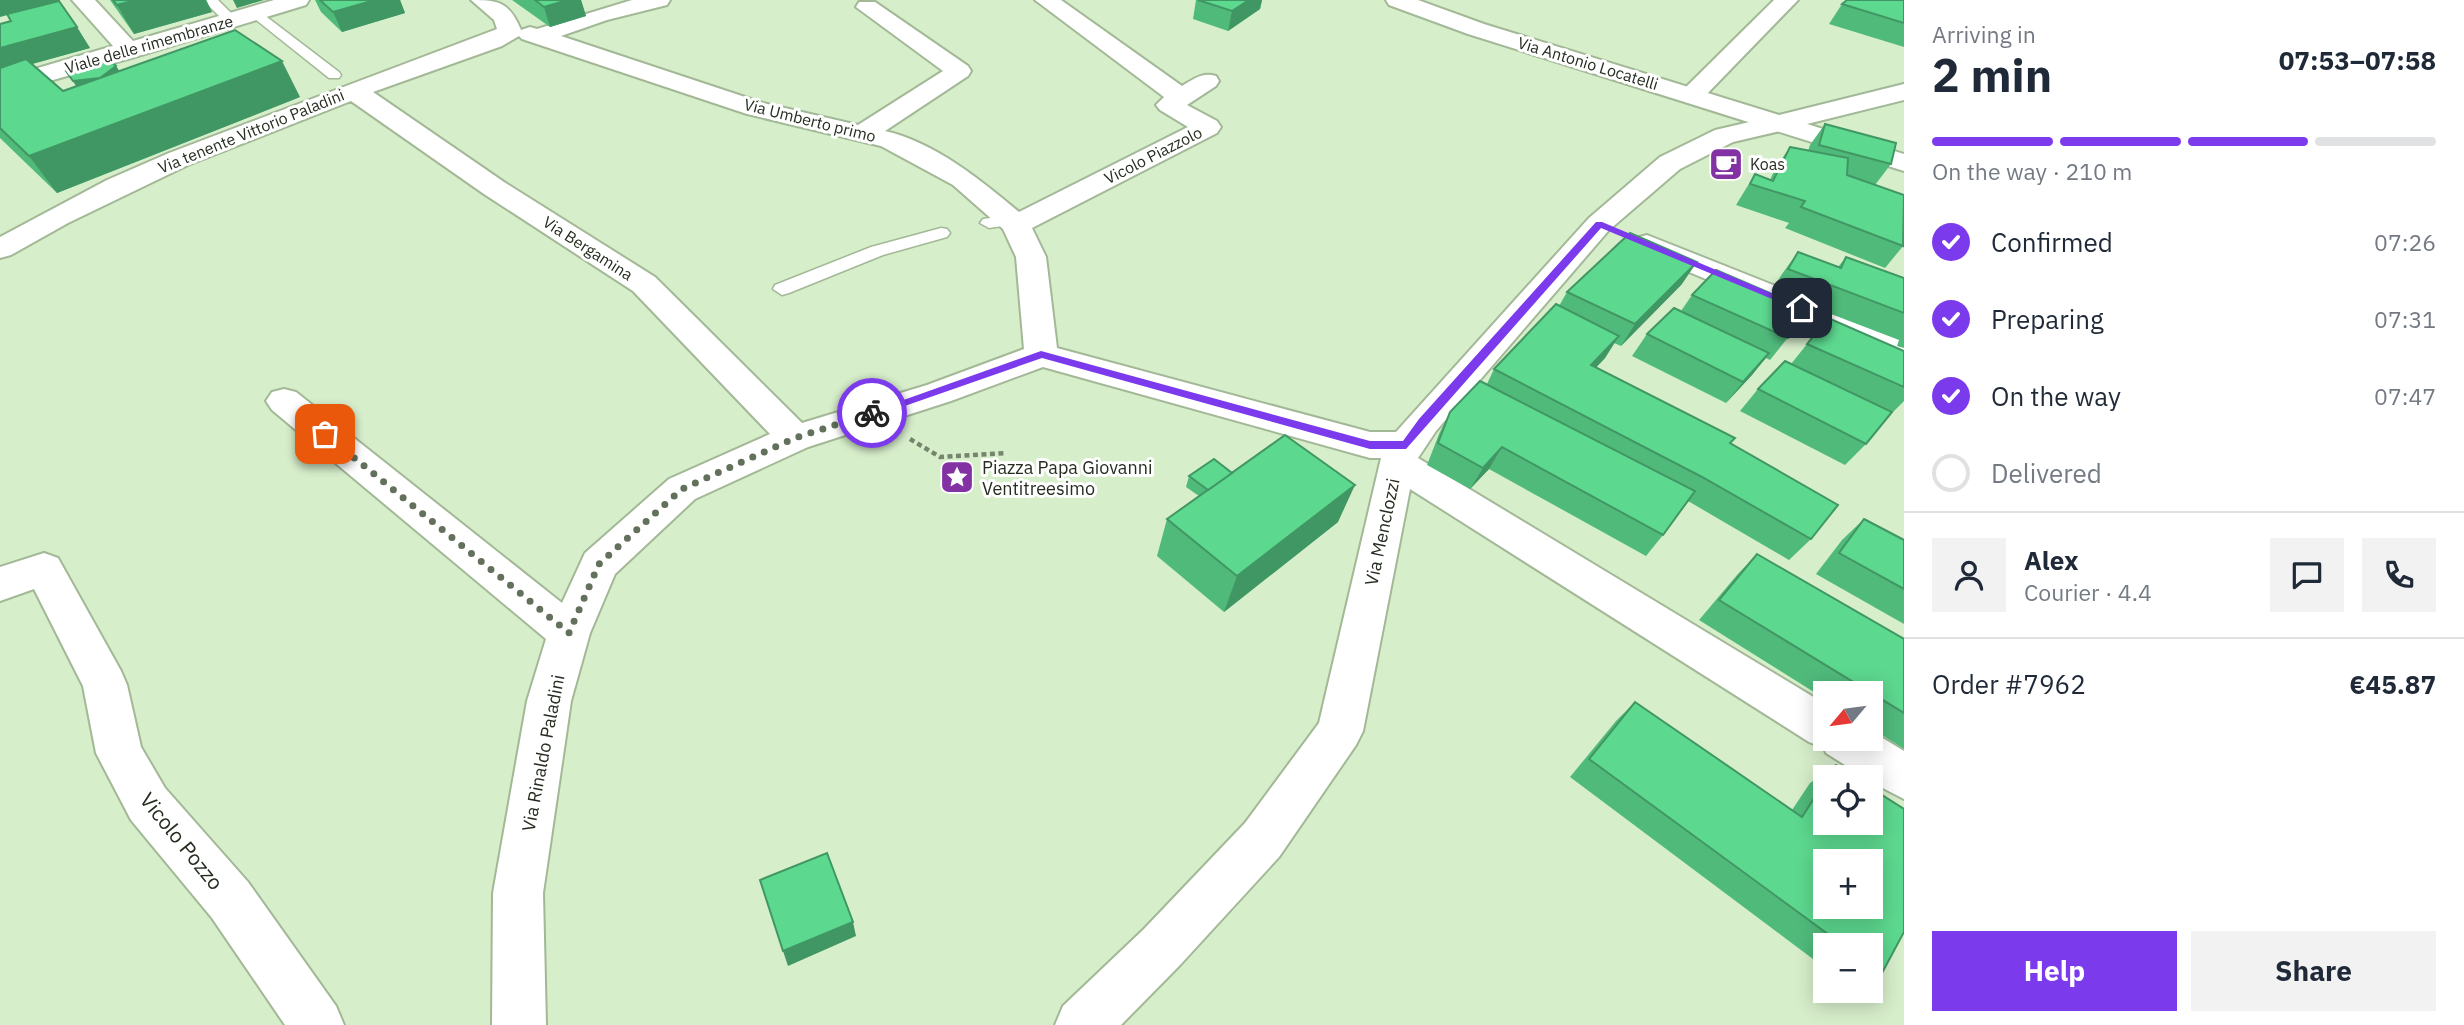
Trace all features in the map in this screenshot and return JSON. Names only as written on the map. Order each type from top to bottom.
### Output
[{"type":"street","points":[[83,0],[130,51]]},
{"type":"street","name":"Viale delle rimembranze","points":[[0,87],[298,0]]},
{"type":"street","points":[[482,0],[504,17],[510,32],[538,36],[599,15],[659,0]]},
{"type":"street","points":[[1046,0],[1181,97],[1207,80]]},
{"type":"street","name":"Via Antonio Locatelli","points":[[1397,0],[1476,29],[1904,163]]},
{"type":"street","points":[[1692,95],[1787,0]]},
{"type":"street","points":[[865,132],[960,71],[867,7]]},
{"type":"street","name":"Via tenente Vittorio Paladini","points":[[0,249],[93,198],[344,83],[494,41],[510,32]]},
{"type":"street","name":"Via Umberto primo","points":[[538,36],[756,109],[865,132],[890,140],[963,179],[1005,223],[1031,257],[1041,355]]},
{"type":"street","name":"Via Bergamina","points":[[344,83],[494,188],[644,284],[795,438]]},
{"type":"street","name":"Via Menclozzi","points":[[1082,1025],[1162,947],[1262,840],[1340,731],[1401,454],[1423,422],[1599,224],[1670,163],[1724,136],[1904,92]]},
{"type":"street","name":"Vicolo Piazzolo","points":[[1005,223],[1208,127],[1169,105],[1181,97]]},
{"type":"street","points":[[1599,224],[1904,350]]},
{"type":"street","points":[[1041,355],[1401,454],[1813,720]]},
{"type":"street","name":"Via Rinaldo Paladini","points":[[519,1025],[518,893],[549,702],[569,633],[599,564],[682,489],[795,438],[1041,355]]},
{"type":"street","points":[[285,401],[569,633]]},
{"type":"street","name":"Vicolo Pozzo","points":[[0,584],[44,569],[105,685],[119,753],[148,804],[230,900],[317,1025]]},
{"type":"street","points":[[1863,751],[1904,777]]},
{"type":"lane","points":[[210,0],[231,20]]},
{"type":"lane","points":[[256,12],[344,83]]},
{"type":"lane","points":[[782,289],[877,251],[940,233]]},
{"type":"path","points":[[869,414],[940,457],[1006,453]]},
{"type":"building","points":[[113,0],[136,0],[117,5]]},
{"type":"building","points":[[320,0],[375,0],[333,12]]},
{"type":"building","points":[[535,0],[568,0],[544,7]]},
{"type":"building","points":[[1198,0],[1249,0],[1232,11]]},
{"type":"building","points":[[1847,0],[1904,0],[1904,23],[1842,4]]},
{"type":"building","points":[[59,1],[77,27],[0,48],[0,24],[11,21],[7,14]]},
{"type":"building","points":[[235,30],[282,61],[29,156],[0,128],[0,68],[26,59],[63,91]]},
{"type":"building","points":[[108,58],[116,66],[100,78],[73,81],[66,71],[82,61]]},
{"type":"building","points":[[1825,124],[1896,143],[1891,164],[1819,145]]},
{"type":"building","points":[[1790,147],[1848,158],[1847,175],[1904,195],[1903,246],[1801,207],[1805,201],[1750,184],[1755,174],[1773,181]]},
{"type":"building","points":[[1630,233],[1697,262],[1635,324],[1567,292]]},
{"type":"building","points":[[1798,252],[1841,268],[1846,257],[1904,278],[1904,313],[1788,269]]},
{"type":"building","points":[[1716,270],[1810,310],[1788,338],[1692,295]]},
{"type":"building","points":[[1556,304],[1619,336],[1591,365],[1735,438],[1730,443],[1838,505],[1811,539],[1702,477],[1494,369]]},
{"type":"building","points":[[1674,308],[1769,353],[1743,382],[1647,334]]},
{"type":"building","points":[[1828,318],[1904,351],[1904,387],[1807,344]]},
{"type":"building","points":[[1785,361],[1892,412],[1866,444],[1758,389]]},
{"type":"building","points":[[1480,381],[1695,491],[1663,535],[1502,447],[1483,468],[1438,443],[1450,412]]},
{"type":"building","points":[[1285,435],[1355,485],[1237,576],[1167,519]]},
{"type":"building","points":[[1214,459],[1232,473],[1208,490],[1189,476]]},
{"type":"building","points":[[1864,519],[1904,540],[1904,589],[1839,553]]},
{"type":"building","points":[[1757,554],[1904,639],[1904,713],[1883,700],[1883,681],[1852,681],[1719,600]]},
{"type":"building","points":[[1635,702],[1802,817],[1813,800],[1813,835],[1883,835],[1883,796],[1904,809],[1904,932],[1883,971],[1883,933],[1827,933],[1589,759]]},
{"type":"building","points":[[827,853],[853,922],[783,951],[760,880]]},
{"type":"way so far","points":[[325,434],[569,633],[599,564],[682,489],[795,438],[872,413]]},
{"type":"place","name":"Koas","points":[[1726,164]]},
{"type":"place","name":"Piazza Papa Giovanni Ventitreesimo","points":[[957,477]]},
{"type":"route","points":[[872,413],[939,393],[1041,355],[1370,445],[1406,445],[1423,422],[1599,224],[1802,308]]}]
